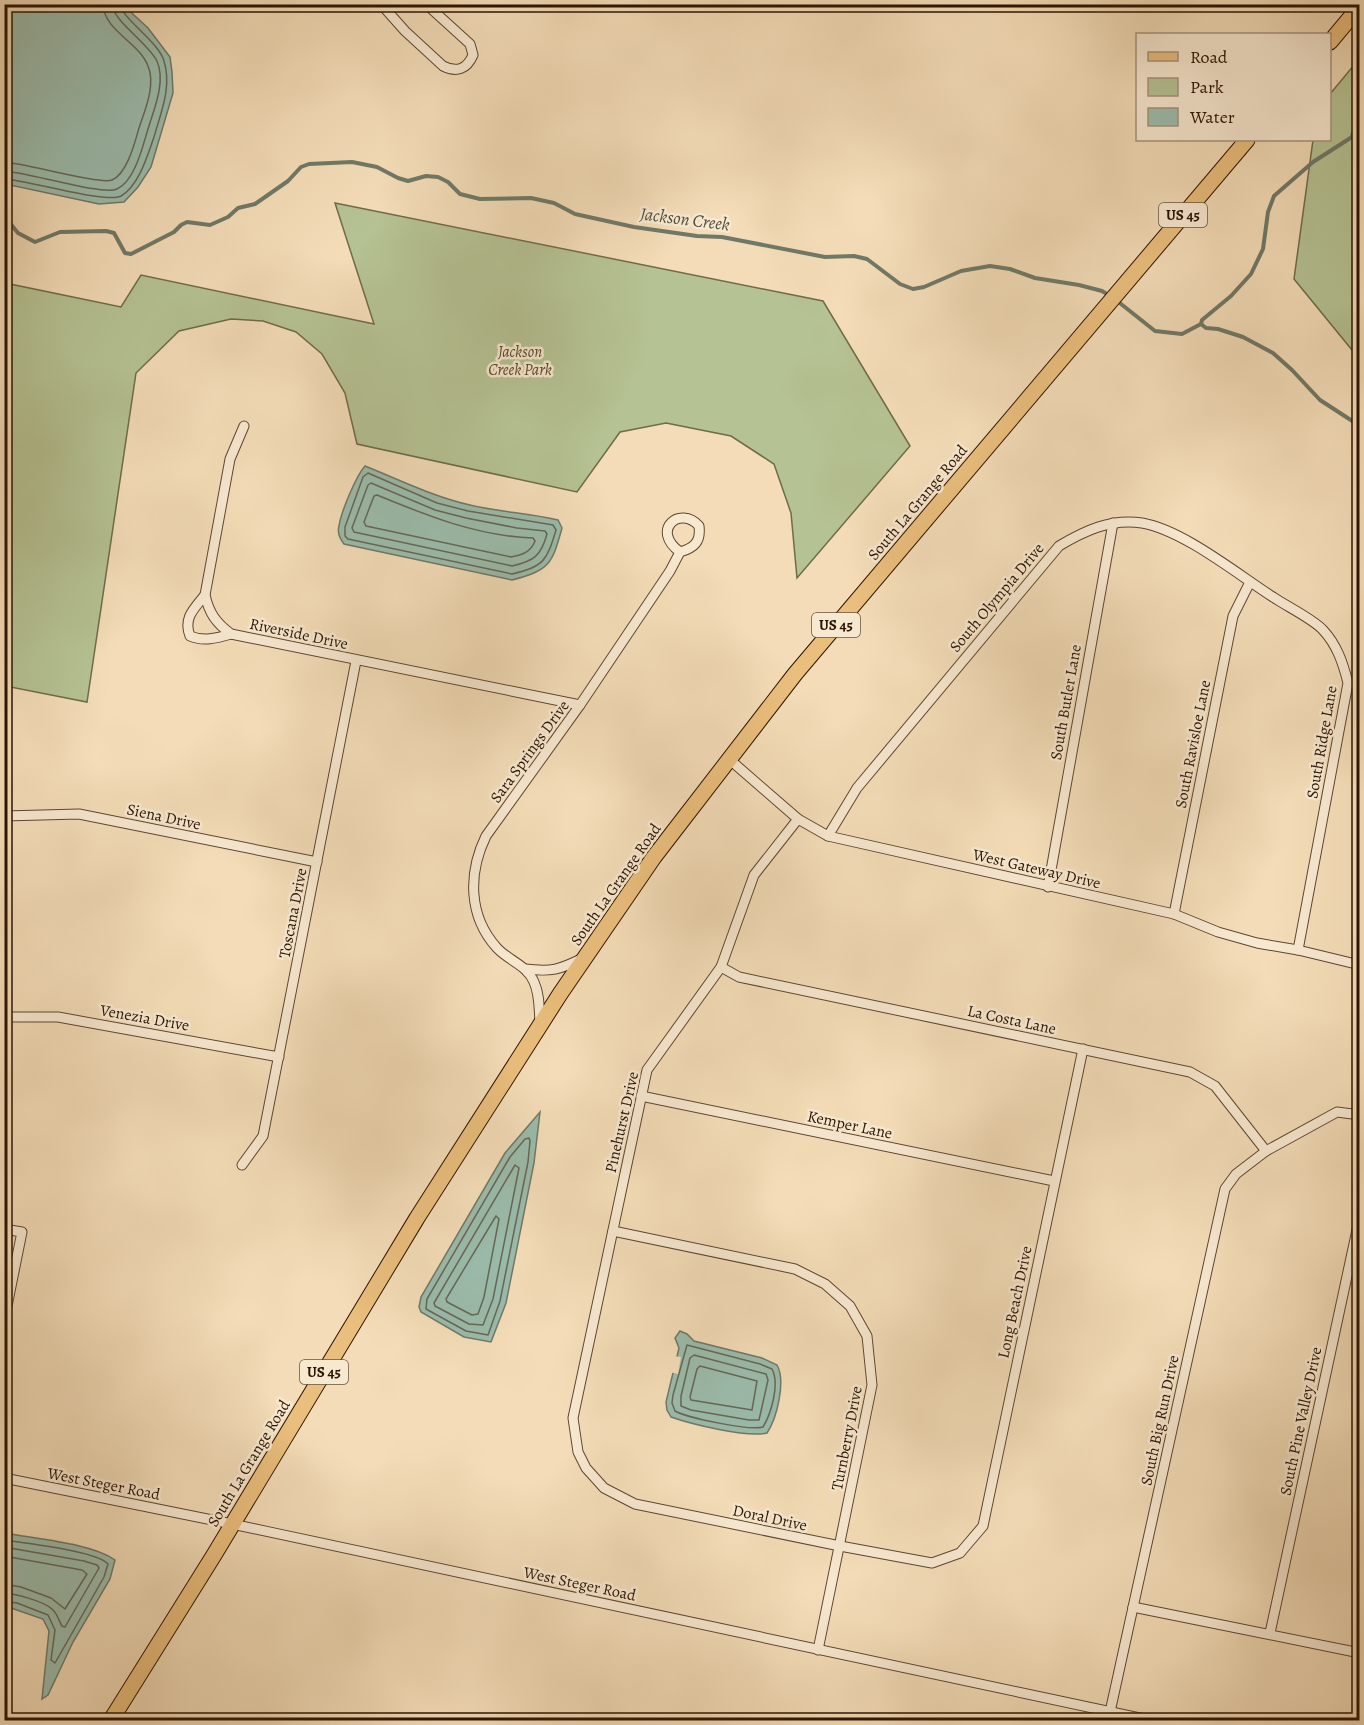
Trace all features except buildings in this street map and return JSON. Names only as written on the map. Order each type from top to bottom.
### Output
[{"type":"main road","points":[[1331,40],[1359,6]]},
{"type":"main road","name":"South La Grange Road","points":[[111,1720],[417,1218],[585,957],[654,857],[795,674],[1246,141]]},
{"type":"street","points":[[381,4],[405,32],[443,66],[450,69],[463,68],[468,64],[472,55],[470,44],[426,4]]},
{"type":"street","points":[[231,634],[198,640],[190,636],[187,627],[189,616],[205,595],[230,459],[244,426]]},
{"type":"street","name":"South Olympia Drive","points":[[828,836],[857,788],[1059,546],[1089,529],[1113,523],[1140,522],[1160,527],[1186,540],[1250,582]]},
{"type":"street","name":"South Butler Lane","points":[[1047,887],[1113,523]]},
{"type":"street","name":"Sara Springs Drive","points":[[540,1026],[538,996],[534,981],[525,969],[498,949],[483,927],[475,905],[473,881],[477,854],[486,836],[580,705],[670,571],[680,552]]},
{"type":"street","name":"South Ravisloe Lane","points":[[1174,914],[1233,616],[1250,582]]},
{"type":"street","name":"South Ridge Lane","points":[[1250,582],[1322,628],[1340,654],[1348,683],[1298,950]]},
{"type":"street","name":"Riverside Drive","points":[[205,595],[208,610],[217,623],[231,634],[580,705]]},
{"type":"street","name":"Toscana Drive","points":[[242,1165],[263,1136],[356,661]]},
{"type":"street","name":"West Gateway Drive","points":[[729,759],[798,819],[828,836],[1174,914],[1218,932],[1257,943],[1298,950],[1359,965]]},
{"type":"street","name":"Siena Drive","points":[[4,816],[79,814],[317,862]]},
{"type":"street","name":"Pinehurst Drive","points":[[586,1468],[578,1452],[573,1418],[647,1070],[721,967],[754,875],[798,819]]},
{"type":"street","points":[[525,969],[543,971],[559,969],[585,957]]},
{"type":"street","name":"La Costa Lane","points":[[721,967],[739,977],[1190,1072],[1215,1086],[1266,1151]]},
{"type":"street","name":"Venezia Drive","points":[[4,1017],[58,1017],[279,1057]]},
{"type":"street","name":"Long Beach Drive","points":[[960,1553],[983,1526],[1083,1049]]},
{"type":"street","name":"Kemper Lane","points":[[641,1096],[1054,1181]]},
{"type":"street","name":"South Big Run Drive","points":[[1110,1712],[1225,1189],[1236,1174],[1266,1151],[1337,1112],[1359,1115]]},
{"type":"street","name":"South Pine Valley Drive","points":[[1270,1634],[1359,1216]]},
{"type":"street","points":[[4,1229],[22,1232],[4,1321]]},
{"type":"street","name":"Turnberry Drive","points":[[613,1231],[795,1269],[825,1284],[850,1306],[867,1336],[872,1385],[818,1650]]},
{"type":"street","name":"Doral Drive","points":[[586,1468],[604,1488],[636,1504],[932,1563],[960,1553]]},
{"type":"street","name":"West Steger Road","points":[[4,1478],[232,1524],[1149,1720]]},
{"type":"street","points":[[1133,1607],[1359,1653]]},
{"type":"green space","points":[[1359,59],[1359,351],[1352,350],[1294,279],[1313,141],[1331,141],[1331,93]]},
{"type":"green space","name":"Jackson Creek Park","points":[[335,203],[823,301],[910,446],[797,578],[791,513],[774,464],[731,436],[666,423],[620,432],[577,492],[357,444],[345,393],[322,354],[296,332],[263,321],[231,319],[179,331],[136,373],[87,702],[5,686],[5,283],[121,307],[141,275],[374,324]]},
{"type":"water","points":[[4,5],[123,5],[148,28],[170,57],[173,93],[151,167],[138,187],[124,202],[99,204],[5,184]]},
{"type":"water","points":[[365,466],[457,502],[558,520],[562,528],[552,558],[542,569],[512,580],[344,544],[338,529],[340,520],[353,486]]},
{"type":"water","points":[[540,1112],[534,1163],[506,1303],[491,1342],[464,1337],[421,1312],[419,1307],[421,1297],[505,1153]]},
{"type":"water","points":[[680,1331],[694,1341],[762,1358],[777,1365],[781,1380],[779,1399],[767,1433],[733,1432],[671,1417],[666,1402],[679,1348],[675,1338]]},
{"type":"water","points":[[5,1533],[92,1549],[115,1560],[110,1579],[73,1642],[48,1695],[42,1699],[49,1631],[43,1619],[5,1606]]},
{"type":"pier","points":[[673,1356],[681,1357],[678,1374],[669,1372]]},
{"type":"waterway","points":[[1116,300],[1155,331],[1182,334],[1201,324],[1202,320],[1231,296],[1251,274],[1263,249],[1268,212],[1274,196],[1313,162],[1352,137],[1353,133],[1360,128]]},
{"type":"waterway","points":[[1352,137],[1360,139]]},
{"type":"waterway","name":"Jackson Creek","points":[[4,216],[18,233],[35,242],[60,232],[106,231],[114,233],[125,253],[131,254],[174,232],[187,222],[210,225],[228,217],[238,208],[255,204],[288,181],[301,167],[309,164],[352,162],[377,167],[408,181],[426,176],[438,177],[448,182],[460,194],[480,199],[531,198],[554,203],[575,214],[634,227],[697,236],[722,237],[825,257],[854,256],[867,259],[900,284],[913,289],[924,287],[961,271],[990,266],[1010,269],[1035,278],[1079,285],[1102,291],[1110,296]]},
{"type":"waterway","name":"Jackson Creek","points":[[1201,324],[1206,328],[1218,329],[1243,337],[1273,353],[1320,400],[1360,426]]}]
